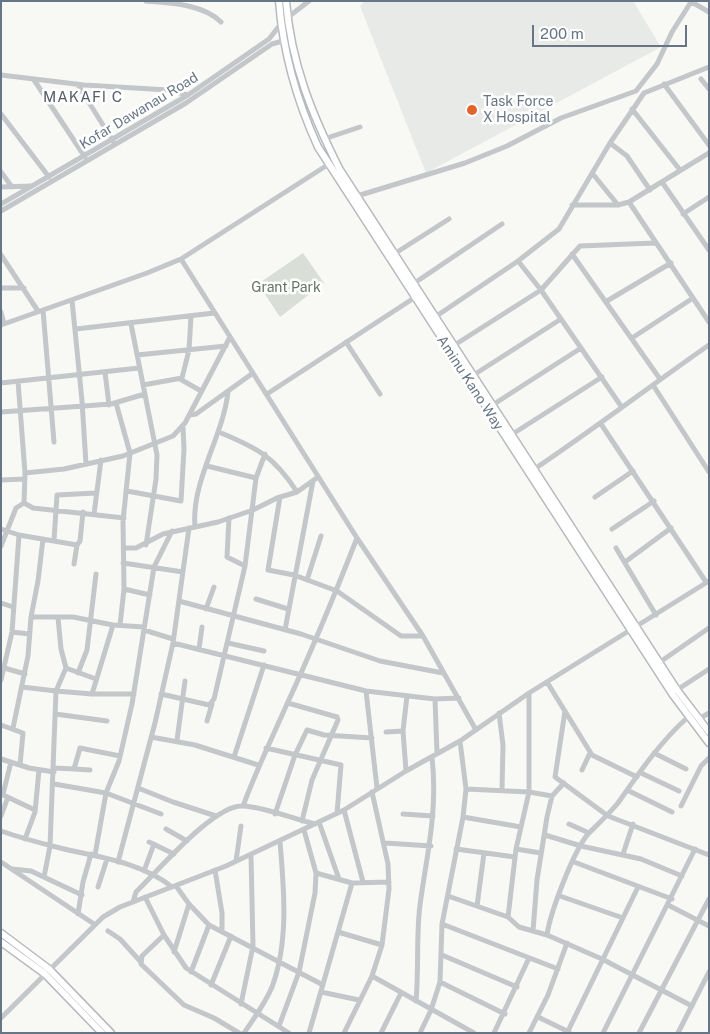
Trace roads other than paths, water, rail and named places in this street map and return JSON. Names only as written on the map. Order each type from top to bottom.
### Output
[{"type":"main road","name":"Aminu Kano Way","points":[[279,1],[280,25],[289,72],[313,137],[328,164],[417,296],[634,629],[660,662],[676,690],[709,732]]},
{"type":"main road","name":"Aminu Kano Way","points":[[286,1],[287,18],[296,67],[322,136],[340,170],[413,284],[417,296],[435,317],[511,435],[688,717],[709,743]]},
{"type":"main road","points":[[313,137],[322,136]]},
{"type":"main road","points":[[1,934],[47,971],[111,1033]]},
{"type":"main road","points":[[1,942],[47,971],[102,1033]]},
{"type":"street","points":[[146,1],[179,4],[209,14],[221,22]]},
{"type":"street","points":[[287,18],[309,1]]},
{"type":"street","points":[[357,196],[465,162],[507,146],[561,118],[636,91],[657,64],[672,32],[690,2],[709,12]]},
{"type":"street","name":"Kofar Dawanau Road","points":[[1,204],[113,141],[188,95],[269,39],[280,25]]},
{"type":"street","name":"Kofar Dawanau Road","points":[[1,211],[186,103],[272,44],[283,41]]},
{"type":"street","points":[[435,317],[518,261],[558,229],[610,143],[644,93],[709,67]]},
{"type":"street","points":[[1,75],[78,85],[168,90],[188,95]]},
{"type":"street","points":[[701,79],[709,89]]},
{"type":"street","points":[[34,80],[85,157]]},
{"type":"street","points":[[664,84],[709,145]]},
{"type":"street","points":[[78,85],[113,141]]},
{"type":"street","points":[[632,109],[680,170]]},
{"type":"street","points":[[1,114],[49,177]]},
{"type":"street","points":[[322,136],[360,127]]},
{"type":"street","points":[[610,143],[626,156],[650,190]]},
{"type":"street","points":[[572,205],[618,205],[629,202],[709,153]]},
{"type":"street","points":[[1,312],[2,324],[181,259],[328,164]]},
{"type":"street","points":[[1,172],[12,186]]},
{"type":"street","points":[[592,173],[618,205]]},
{"type":"street","points":[[662,182],[683,214],[707,242],[709,250]]},
{"type":"street","points":[[1,187],[34,185]]},
{"type":"street","points":[[683,214],[709,197]]},
{"type":"street","points":[[629,202],[709,322]]},
{"type":"street","points":[[394,254],[448,219]]},
{"type":"street","points":[[413,284],[502,224]]},
{"type":"street","points":[[453,346],[541,290],[580,246],[655,243]]},
{"type":"street","points":[[572,254],[607,301],[660,379]]},
{"type":"street","points":[[1,255],[40,310],[54,442]]},
{"type":"street","points":[[181,259],[357,538],[423,636],[476,730]]},
{"type":"street","points":[[518,261],[541,290],[621,406]]},
{"type":"street","points":[[607,301],[671,263]]},
{"type":"street","points":[[1,288],[24,288]]},
{"type":"street","points":[[267,394],[417,296]]},
{"type":"street","points":[[632,338],[693,298]]},
{"type":"street","points":[[72,300],[83,407],[86,464]]},
{"type":"street","points":[[76,329],[214,313]]},
{"type":"street","points":[[180,379],[185,371],[191,316]]},
{"type":"street","points":[[472,376],[561,319]]},
{"type":"street","points":[[131,324],[156,444],[158,466],[146,544]]},
{"type":"street","points":[[1,480],[86,464],[130,453],[173,436],[183,427],[190,415],[230,337]]},
{"type":"street","points":[[346,342],[380,394]]},
{"type":"street","points":[[533,470],[601,424],[621,406],[709,345]]},
{"type":"street","points":[[137,355],[226,346]]},
{"type":"street","points":[[491,406],[581,348]]},
{"type":"street","points":[[1,383],[139,368]]},
{"type":"street","points":[[105,372],[109,404]]},
{"type":"street","points":[[190,415],[196,414],[253,373]]},
{"type":"street","points":[[511,435],[602,377]]},
{"type":"street","points":[[143,385],[180,379],[201,391]]},
{"type":"street","points":[[18,382],[25,476],[24,503]]},
{"type":"street","points":[[653,385],[709,472]]},
{"type":"street","points":[[118,862],[151,736],[173,641],[192,527],[194,504],[219,432],[228,392]]},
{"type":"street","points":[[1,412],[109,404],[145,394]]},
{"type":"street","points":[[116,403],[130,453],[124,518],[124,589],[120,626]]},
{"type":"street","points":[[1,1018],[103,916],[280,842],[344,810],[406,771],[460,741],[546,682],[707,582],[601,424]]},
{"type":"street","points":[[126,491],[179,502],[181,500],[184,449],[183,427]]},
{"type":"street","points":[[219,432],[265,454],[284,472],[297,492]]},
{"type":"street","points":[[207,721],[225,656],[245,566],[256,478],[265,454]]},
{"type":"street","points":[[94,514],[101,460]]},
{"type":"street","points":[[207,466],[256,478]]},
{"type":"street","points":[[595,497],[633,471]]},
{"type":"street","points":[[124,548],[136,548],[160,535],[172,531],[229,518],[253,510],[280,497],[297,492],[318,476]]},
{"type":"street","points":[[285,630],[313,481]]},
{"type":"street","points":[[54,540],[57,495],[96,493]]},
{"type":"street","points":[[280,497],[267,568],[274,572],[294,575],[337,590],[401,636],[423,636]]},
{"type":"street","points":[[612,529],[654,501]]},
{"type":"street","points":[[24,503],[33,508],[124,518]]},
{"type":"street","points":[[1,546],[4,530],[16,508],[24,503]]},
{"type":"street","points":[[74,564],[77,545],[80,541],[83,512]]},
{"type":"street","points":[[229,518],[228,557],[245,566]]},
{"type":"street","points":[[625,562],[671,528]]},
{"type":"street","points":[[4,530],[19,535],[77,545]]},
{"type":"street","points":[[78,914],[83,882],[93,855],[106,793],[120,756],[134,694],[154,567],[172,531]]},
{"type":"street","points":[[1,680],[12,632],[19,535]]},
{"type":"street","points":[[307,580],[321,536]]},
{"type":"street","points":[[243,806],[258,765],[288,703],[337,590],[357,538]]},
{"type":"street","points":[[13,728],[25,674],[31,617],[43,539]]},
{"type":"street","points":[[616,548],[656,615]]},
{"type":"street","points":[[123,563],[183,572]]},
{"type":"street","points":[[78,673],[87,650],[96,574]]},
{"type":"street","points":[[206,609],[214,587]]},
{"type":"street","points":[[124,589],[150,595]]},
{"type":"street","points":[[256,599],[288,609]]},
{"type":"street","points":[[179,601],[315,639],[380,662],[443,673]]},
{"type":"street","points":[[1,604],[13,607]]},
{"type":"street","points":[[31,617],[92,620],[113,625],[144,628],[173,641],[198,649],[366,691],[435,699],[459,698]]},
{"type":"street","points":[[44,877],[50,846],[54,784],[56,691],[66,668],[61,649],[58,618]]},
{"type":"street","points":[[92,694],[106,656],[113,625]]},
{"type":"street","points":[[198,649],[202,627]]},
{"type":"street","points":[[660,662],[709,628]]},
{"type":"street","points":[[12,632],[29,634]]},
{"type":"street","points":[[228,643],[264,651]]},
{"type":"street","points":[[234,757],[264,665]]},
{"type":"street","points":[[3,668],[25,674]]},
{"type":"street","points":[[66,668],[96,680]]},
{"type":"street","points":[[676,690],[709,669]]},
{"type":"street","points":[[177,740],[185,681]]},
{"type":"street","points":[[546,682],[596,760],[679,791]]},
{"type":"street","points":[[22,687],[92,694],[134,694]]},
{"type":"street","points":[[344,1033],[372,976],[382,945],[389,882],[385,843],[375,790],[372,738],[366,691]]},
{"type":"street","points":[[508,917],[516,849],[529,792],[529,693]]},
{"type":"street","points":[[161,694],[212,704]]},
{"type":"street","points":[[406,771],[403,731],[407,696]]},
{"type":"street","points":[[435,699],[437,753]]},
{"type":"street","points":[[288,703],[337,717],[338,720],[307,794],[302,821]]},
{"type":"street","points":[[565,711],[555,776],[608,816],[633,824],[709,855]]},
{"type":"street","points":[[699,719],[709,713]]},
{"type":"street","points":[[55,714],[107,721]]},
{"type":"street","points":[[499,714],[503,745],[502,790]]},
{"type":"street","points":[[547,935],[550,915],[581,846],[589,833],[608,816],[663,740],[688,717]]},
{"type":"street","points":[[1,724],[23,733],[20,765]]},
{"type":"street","points":[[276,814],[295,755],[307,730],[324,735],[372,738]]},
{"type":"street","points":[[386,732],[403,731]]},
{"type":"street","points":[[151,736],[177,740],[258,765]]},
{"type":"street","points":[[420,1033],[431,1010],[440,982],[442,924],[463,817],[466,789],[460,741]]},
{"type":"street","points":[[74,769],[80,748],[120,756]]},
{"type":"street","points":[[266,748],[342,767],[338,813]]},
{"type":"street","points":[[582,770],[590,753]]},
{"type":"street","points":[[654,753],[686,770]]},
{"type":"street","points":[[416,1000],[420,906],[430,846],[435,792],[432,757]]},
{"type":"street","points":[[681,806],[701,766],[709,758]]},
{"type":"street","points":[[1,759],[39,770],[90,770]]},
{"type":"street","points":[[1,816],[11,762]]},
{"type":"street","points":[[25,839],[35,810],[39,770]]},
{"type":"street","points":[[533,931],[541,853],[552,796],[564,783]]},
{"type":"street","points":[[54,784],[106,793],[161,814]]},
{"type":"street","points":[[138,788],[216,816]]},
{"type":"street","points":[[466,789],[529,792],[552,796]]},
{"type":"street","points":[[627,790],[672,812]]},
{"type":"street","points":[[4,795],[35,810]]},
{"type":"street","points":[[133,902],[136,892],[187,841],[216,816],[229,808],[243,806],[317,823]]},
{"type":"street","points":[[344,810],[363,882]]},
{"type":"street","points":[[404,814],[433,816]]},
{"type":"street","points":[[463,817],[521,827]]},
{"type":"street","points":[[317,823],[338,879]]},
{"type":"street","points":[[569,824],[589,833]]},
{"type":"street","points":[[623,854],[633,824]]},
{"type":"street","points":[[236,861],[241,826]]},
{"type":"street","points":[[166,830],[187,841]]},
{"type":"street","points":[[279,1026],[299,972],[315,893],[316,873],[304,830]]},
{"type":"street","points":[[1,832],[50,846],[107,858],[154,875],[174,886],[208,925],[253,946],[323,985]]},
{"type":"street","points":[[545,835],[581,846],[642,859],[682,876]]},
{"type":"street","points":[[244,1033],[257,1014],[271,987],[279,961],[284,899],[280,842]]},
{"type":"street","points":[[144,871],[152,843],[174,854]]},
{"type":"street","points":[[385,843],[430,846]]},
{"type":"street","points":[[456,849],[515,857]]},
{"type":"street","points":[[516,849],[541,853]]},
{"type":"street","points":[[603,1033],[672,899],[695,849]]},
{"type":"street","points":[[477,906],[484,852]]},
{"type":"street","points":[[241,1004],[253,946],[251,854]]},
{"type":"street","points":[[98,888],[107,858]]},
{"type":"street","points":[[1,862],[94,924]]},
{"type":"street","points":[[574,862],[672,899]]},
{"type":"street","points":[[12,869],[24,869],[82,895]]},
{"type":"street","points":[[215,870],[222,913],[222,931]]},
{"type":"street","points":[[316,873],[352,883],[389,882]]},
{"type":"street","points":[[309,1033],[352,883]]},
{"type":"street","points":[[538,1017],[568,1032],[638,887]]},
{"type":"street","points":[[448,896],[508,917],[514,924],[567,943],[692,1006]]},
{"type":"street","points":[[560,896],[623,918]]},
{"type":"street","points":[[145,897],[174,952],[191,972],[289,1033]]},
{"type":"street","points":[[639,1033],[709,898]]},
{"type":"street","points":[[174,952],[189,904]]},
{"type":"street","points":[[668,905],[709,926]]},
{"type":"street","points":[[442,924],[558,969]]},
{"type":"street","points":[[191,972],[208,925]]},
{"type":"street","points":[[108,931],[120,939],[179,1001],[239,1033]]},
{"type":"street","points":[[338,932],[382,945]]},
{"type":"street","points":[[140,961],[164,935]]},
{"type":"street","points":[[211,985],[231,936]]},
{"type":"street","points":[[529,1033],[538,1017],[567,943]]},
{"type":"street","points":[[442,955],[517,987]]},
{"type":"street","points":[[494,1033],[505,1014],[529,958]]},
{"type":"street","points":[[678,1033],[709,972]]},
{"type":"street","points":[[372,976],[474,1033]]},
{"type":"street","points":[[440,982],[505,1014]]},
{"type":"street","points":[[321,992],[360,1000]]},
{"type":"street","points":[[380,1033],[402,992]]},
{"type":"place","name":"Task Force X Hospital","points":[[472,110]]},
{"type":"district","name":"MAKAFI C","points":[[83,97]]},
{"type":"park label","name":"Grant Park","points":[[286,288]]}]
